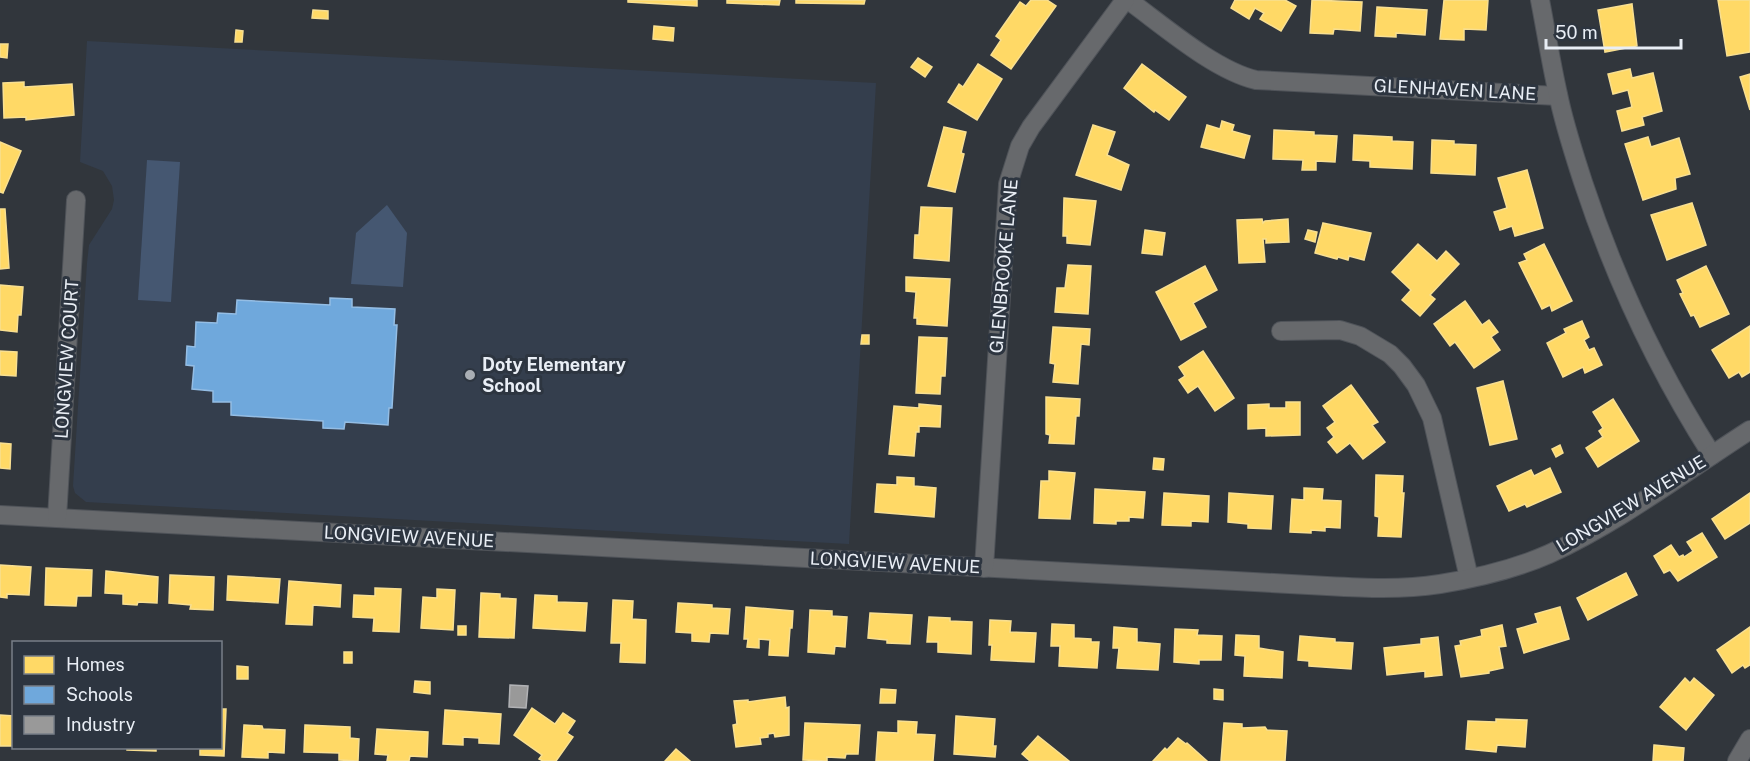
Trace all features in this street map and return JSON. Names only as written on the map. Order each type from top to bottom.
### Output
[{"type":"street","name":"GLENHAVEN LANE","points":[[1126,0],[1232,73],[1256,80],[1558,96],[1588,198],[1621,286],[1685,412],[1712,454]]},
{"type":"street","name":"GLENBROOKE LANE","points":[[984,568],[1006,203],[1010,175],[1020,146],[1031,127],[1126,0]]},
{"type":"street","points":[[1540,0],[1558,96]]},
{"type":"street","name":"LONGVIEW COURT","points":[[57,518],[76,200]]},
{"type":"street","points":[[1281,331],[1340,330],[1374,343],[1402,366],[1416,385],[1432,418],[1469,578]]},
{"type":"street","name":"LONGVIEW AVENUE","points":[[0,515],[1371,588],[1439,584],[1509,568],[1547,554],[1582,538],[1750,430]]},
{"type":"street","points":[[1737,761],[1750,739]]},
{"type":"shaded area","name":"Doty Elementary School","points":[[87,41],[876,83],[849,544],[86,502],[75,493],[73,486],[87,263],[89,245],[112,209],[114,200],[112,186],[103,171],[80,162]]},
{"type":"shaded area","points":[[147,160],[180,162],[171,302],[138,300]]},
{"type":"shaded area","points":[[387,205],[407,233],[403,287],[351,284],[356,233]]},
{"type":"building: Homes","points":[[628,0],[697,0],[697,6],[628,2]]},
{"type":"building: Homes","points":[[727,0],[780,0],[779,5],[727,3]]},
{"type":"building: Homes","points":[[796,0],[865,0],[864,4],[796,3]]},
{"type":"building: Homes","points":[[1031,0],[1047,0],[1056,6],[1011,69],[991,55],[1001,40],[996,36],[1020,2],[1026,6]]},
{"type":"building: Homes","points":[[1235,0],[1285,0],[1296,6],[1281,31],[1260,19],[1264,13],[1255,8],[1249,19],[1231,8]]},
{"type":"building: Homes","points":[[1312,0],[1362,2],[1360,31],[1334,29],[1333,34],[1310,33]]},
{"type":"building: Homes","points":[[1444,0],[1488,0],[1486,30],[1464,29],[1464,40],[1440,39]]},
{"type":"building: Homes","points":[[1718,0],[1750,0],[1750,52],[1727,56]]},
{"type":"building: Homes","points":[[1632,4],[1637,46],[1605,52],[1598,10]]},
{"type":"building: Homes","points":[[1377,7],[1427,10],[1425,35],[1396,33],[1396,37],[1375,36]]},
{"type":"building: Homes","points":[[313,10],[328,11],[328,19],[312,18]]},
{"type":"building: Homes","points":[[654,26],[674,28],[673,41],[653,39]]},
{"type":"building: Homes","points":[[236,30],[243,31],[242,42],[235,42]]},
{"type":"building: Homes","points":[[0,44],[8,44],[7,58],[0,57]]},
{"type":"building: Homes","points":[[918,58],[932,67],[925,77],[911,67]]},
{"type":"building: Homes","points":[[978,64],[1002,79],[977,120],[948,102],[959,84],[963,87]]},
{"type":"building: Homes","points":[[1142,64],[1186,97],[1169,120],[1155,110],[1154,112],[1124,88]]},
{"type":"building: Homes","points":[[1630,69],[1632,78],[1653,73],[1662,111],[1642,117],[1644,125],[1622,131],[1617,111],[1632,107],[1628,90],[1613,94],[1608,74]]},
{"type":"building: Homes","points":[[1750,74],[1750,110],[1740,77]]},
{"type":"building: Homes","points":[[24,82],[24,87],[72,84],[74,115],[26,120],[26,117],[4,118],[3,83]]},
{"type":"building: Homes","points":[[1222,121],[1234,125],[1232,131],[1250,136],[1244,158],[1201,147],[1207,125],[1220,129]]},
{"type":"building: Homes","points":[[1093,125],[1115,132],[1107,155],[1129,165],[1121,190],[1076,175]]},
{"type":"building: Homes","points":[[944,127],[966,132],[961,153],[964,154],[955,192],[928,186]]},
{"type":"building: Homes","points":[[1274,130],[1314,132],[1314,135],[1337,136],[1335,162],[1316,161],[1316,170],[1302,170],[1303,160],[1273,159]]},
{"type":"building: Homes","points":[[1354,135],[1392,137],[1392,141],[1413,142],[1412,169],[1370,167],[1370,161],[1353,160]]},
{"type":"building: Homes","points":[[1648,137],[1651,147],[1679,138],[1690,174],[1675,178],[1676,189],[1643,200],[1625,144]]},
{"type":"building: Homes","points":[[1432,140],[1476,145],[1475,175],[1431,173]]},
{"type":"building: Homes","points":[[0,142],[21,151],[3,193],[0,192]]},
{"type":"building: Homes","points":[[1527,170],[1543,228],[1515,236],[1512,226],[1500,230],[1494,212],[1507,208],[1498,178]]},
{"type":"building: Homes","points":[[1064,198],[1096,201],[1090,245],[1067,243],[1067,236],[1063,236]]},
{"type":"building: Homes","points":[[1692,203],[1706,245],[1667,260],[1651,215]]},
{"type":"building: Homes","points":[[921,207],[952,208],[949,261],[914,258],[915,235],[919,235]]},
{"type":"building: Homes","points":[[0,209],[5,209],[9,268],[0,269]]},
{"type":"building: Homes","points":[[1262,219],[1263,223],[1288,219],[1289,242],[1266,243],[1266,239],[1263,239],[1265,262],[1239,263],[1237,220]]},
{"type":"building: Homes","points":[[1323,223],[1371,233],[1364,260],[1349,256],[1348,260],[1338,257],[1337,259],[1315,253]]},
{"type":"building: Homes","points":[[1145,230],[1165,233],[1162,255],[1142,253]]},
{"type":"building: Homes","points":[[1308,230],[1317,232],[1315,242],[1305,239]]},
{"type":"building: Homes","points":[[1418,244],[1437,261],[1446,251],[1459,264],[1430,295],[1435,299],[1420,316],[1402,300],[1411,290],[1392,272]]},
{"type":"building: Homes","points":[[1544,244],[1572,301],[1552,311],[1550,305],[1542,309],[1519,263],[1527,260],[1524,254]]},
{"type":"building: Homes","points":[[1068,265],[1091,266],[1088,314],[1055,312],[1057,288],[1065,288]]},
{"type":"building: Homes","points":[[1205,266],[1217,290],[1193,303],[1206,327],[1181,340],[1156,292]]},
{"type":"building: Homes","points":[[1706,266],[1729,314],[1700,327],[1694,315],[1691,316],[1680,294],[1683,293],[1677,280]]},
{"type":"building: Homes","points":[[906,277],[950,279],[947,326],[917,324],[917,318],[914,318],[916,292],[906,291]]},
{"type":"building: Homes","points":[[0,285],[23,287],[17,332],[0,330]]},
{"type":"building: Homes","points":[[1465,301],[1482,325],[1489,320],[1498,332],[1491,337],[1500,350],[1474,368],[1455,342],[1450,346],[1434,324]]},
{"type":"building: Homes","points":[[1582,321],[1589,337],[1584,340],[1589,350],[1594,348],[1602,365],[1585,373],[1583,367],[1563,377],[1547,343],[1566,333],[1564,329]]},
{"type":"building: Homes","points":[[1750,326],[1750,372],[1742,377],[1739,372],[1729,378],[1712,350]]},
{"type":"building: Homes","points":[[1053,327],[1090,329],[1089,345],[1081,344],[1078,384],[1053,382],[1055,364],[1050,363]]},
{"type":"building: Homes","points":[[862,335],[869,335],[869,344],[861,344]]},
{"type":"building: Homes","points":[[919,337],[947,338],[945,376],[941,376],[940,394],[916,393]]},
{"type":"building: Homes","points":[[0,351],[17,352],[16,376],[0,375]]},
{"type":"building: Homes","points":[[1203,351],[1234,398],[1215,411],[1198,386],[1188,393],[1179,380],[1185,376],[1179,367]]},
{"type":"building: Homes","points":[[1503,381],[1517,439],[1490,445],[1477,388]]},
{"type":"building: Homes","points":[[1351,385],[1378,422],[1372,425],[1385,442],[1363,459],[1350,443],[1337,453],[1328,442],[1334,437],[1327,428],[1335,422],[1323,406]]},
{"type":"building: Homes","points":[[1046,397],[1080,399],[1074,444],[1049,443],[1050,435],[1046,434]]},
{"type":"building: Homes","points":[[1613,399],[1639,441],[1598,467],[1586,448],[1603,437],[1599,431],[1603,428],[1593,412]]},
{"type":"building: Homes","points":[[1286,402],[1300,402],[1300,435],[1266,436],[1266,428],[1248,429],[1248,405],[1269,404],[1269,408],[1286,408]]},
{"type":"building: Homes","points":[[919,404],[941,406],[940,427],[919,426],[919,432],[916,432],[914,456],[889,454],[894,406],[919,408]]},
{"type":"building: Homes","points":[[0,443],[11,444],[10,469],[0,468]]},
{"type":"building: Homes","points":[[1560,445],[1563,453],[1556,457],[1552,449]]},
{"type":"building: Homes","points":[[1154,458],[1164,459],[1163,470],[1153,469]]},
{"type":"building: Homes","points":[[1550,468],[1561,492],[1527,507],[1525,504],[1509,511],[1497,486],[1531,470],[1534,476]]},
{"type":"building: Homes","points":[[1049,471],[1075,473],[1070,519],[1039,518],[1041,481],[1049,481]]},
{"type":"building: Homes","points":[[1376,475],[1403,476],[1401,537],[1378,536],[1379,517],[1375,516]]},
{"type":"building: Homes","points":[[897,477],[914,478],[914,486],[936,488],[934,517],[875,512],[877,484],[897,485]]},
{"type":"building: Homes","points":[[1304,488],[1323,489],[1322,500],[1341,501],[1340,528],[1325,527],[1325,531],[1311,530],[1311,533],[1290,532],[1292,499],[1304,500]]},
{"type":"building: Homes","points":[[1095,489],[1145,492],[1143,518],[1129,517],[1129,521],[1116,521],[1116,524],[1094,523]]},
{"type":"building: Homes","points":[[1164,493],[1209,496],[1208,522],[1191,521],[1191,526],[1162,525]]},
{"type":"building: Homes","points":[[1229,493],[1273,496],[1271,529],[1248,528],[1248,524],[1228,522]]},
{"type":"building: Homes","points":[[1750,493],[1750,523],[1725,539],[1712,519]]},
{"type":"building: Homes","points":[[1702,533],[1717,557],[1678,581],[1670,570],[1664,573],[1654,556],[1671,545],[1679,557],[1683,555],[1684,557],[1693,551],[1687,542]]},
{"type":"building: Homes","points":[[0,565],[31,567],[29,595],[7,594],[7,598],[0,597]]},
{"type":"building: Homes","points":[[46,568],[92,570],[91,596],[77,596],[76,606],[45,605]]},
{"type":"building: Homes","points":[[106,571],[158,577],[157,603],[123,604],[123,594],[105,593]]},
{"type":"building: Homes","points":[[1626,573],[1637,595],[1588,620],[1577,598]]},
{"type":"building: Homes","points":[[170,575],[214,577],[213,610],[190,609],[191,605],[169,603]]},
{"type":"building: Homes","points":[[228,576],[280,579],[278,603],[227,600]]},
{"type":"building: Homes","points":[[289,581],[341,585],[340,607],[313,605],[312,625],[286,624]]},
{"type":"building: Homes","points":[[375,588],[401,589],[399,632],[373,631],[374,618],[353,617],[354,595],[375,596]]},
{"type":"building: Homes","points":[[437,589],[455,590],[453,630],[421,628],[423,597],[437,598]]},
{"type":"building: Homes","points":[[481,593],[500,594],[500,598],[516,599],[514,638],[479,637]]},
{"type":"building: Homes","points":[[535,595],[557,596],[557,602],[587,603],[585,631],[533,628]]},
{"type":"building: Homes","points":[[613,600],[633,601],[632,619],[646,620],[645,663],[620,662],[621,643],[611,643]]},
{"type":"building: Homes","points":[[678,603],[712,605],[712,608],[730,609],[728,634],[710,633],[709,642],[692,641],[692,633],[676,632]]},
{"type":"building: Homes","points":[[746,607],[793,611],[788,656],[769,655],[770,640],[759,639],[759,648],[747,647],[748,639],[744,639]]},
{"type":"building: Homes","points":[[1560,607],[1569,639],[1524,653],[1517,629],[1538,623],[1535,614]]},
{"type":"building: Homes","points":[[810,610],[832,611],[832,616],[847,617],[845,647],[835,646],[834,654],[808,652]]},
{"type":"building: Homes","points":[[870,613],[912,615],[910,644],[887,643],[887,640],[868,638]]},
{"type":"building: Homes","points":[[929,617],[972,622],[971,654],[938,652],[938,642],[927,642]]},
{"type":"building: Homes","points":[[990,620],[1011,621],[1010,632],[1036,633],[1034,662],[991,660]]},
{"type":"building: Homes","points":[[1052,624],[1074,625],[1074,638],[1099,642],[1097,668],[1059,666],[1060,646],[1051,646]]},
{"type":"building: Homes","points":[[1502,625],[1506,646],[1499,647],[1503,668],[1489,671],[1489,673],[1461,677],[1455,646],[1461,645],[1460,641],[1482,636],[1481,630]]},
{"type":"building: Homes","points":[[458,626],[466,626],[466,635],[458,635]]},
{"type":"building: Homes","points":[[1114,627],[1137,629],[1137,642],[1160,644],[1158,670],[1117,668],[1119,648],[1113,648]]},
{"type":"building: Homes","points":[[1750,627],[1750,665],[1745,668],[1743,665],[1732,673],[1717,650]]},
{"type":"building: Homes","points":[[1175,629],[1198,630],[1197,635],[1222,636],[1221,660],[1199,660],[1199,664],[1174,662]]},
{"type":"building: Homes","points":[[1236,635],[1259,636],[1259,648],[1283,652],[1282,678],[1244,676],[1245,656],[1235,655]]},
{"type":"building: Homes","points":[[1300,636],[1353,643],[1351,669],[1309,666],[1309,661],[1298,660]]},
{"type":"building: Homes","points":[[1438,637],[1442,675],[1425,677],[1425,671],[1387,675],[1384,648],[1421,644],[1421,639]]},
{"type":"building: Homes","points":[[344,652],[352,652],[352,663],[344,663]]},
{"type":"building: Homes","points":[[237,666],[248,667],[248,679],[237,679]]},
{"type":"building: Homes","points":[[1685,678],[1690,683],[1694,678],[1714,695],[1686,730],[1660,707]]},
{"type":"building: Homes","points":[[415,681],[430,682],[430,694],[414,692]]},
{"type":"building: Homes","points":[[881,689],[896,690],[895,703],[880,703]]},
{"type":"building: Homes","points":[[1214,689],[1223,690],[1223,700],[1214,699]]},
{"type":"building: Homes","points":[[785,697],[786,708],[789,707],[789,735],[775,737],[774,733],[768,734],[768,737],[760,738],[761,744],[736,747],[733,725],[737,724],[734,701],[748,700],[748,702]]},
{"type":"building: Homes","points":[[532,708],[555,724],[563,713],[575,721],[567,733],[573,737],[556,761],[539,759],[542,755],[514,735]]},
{"type":"building: Homes","points":[[222,709],[226,709],[224,756],[200,755],[200,749],[222,749]]},
{"type":"building: Homes","points":[[445,710],[501,714],[499,744],[479,743],[479,738],[463,737],[463,745],[443,744]]},
{"type":"building: Homes","points":[[0,715],[12,716],[12,746],[0,746]]},
{"type":"building: Homes","points":[[956,716],[995,719],[993,746],[996,746],[995,757],[954,754]]},
{"type":"building: Homes","points":[[1496,719],[1527,720],[1525,747],[1497,745],[1496,752],[1466,749],[1468,721],[1496,722]]},
{"type":"building: Homes","points":[[898,721],[917,722],[916,734],[935,735],[933,761],[876,761],[878,732],[898,733]]},
{"type":"building: Homes","points":[[805,723],[860,725],[858,754],[846,754],[845,758],[827,757],[827,761],[803,760]]},
{"type":"building: Homes","points":[[1224,723],[1242,724],[1242,728],[1265,727],[1267,730],[1287,731],[1285,761],[1221,761]]},
{"type":"building: Homes","points":[[244,725],[285,730],[284,753],[268,752],[268,758],[242,757]]},
{"type":"building: Homes","points":[[305,725],[350,727],[350,738],[359,739],[358,761],[339,760],[339,753],[304,752]]},
{"type":"building: Homes","points":[[377,729],[428,732],[427,757],[410,756],[409,761],[387,761],[388,755],[375,754]]},
{"type":"building: Homes","points":[[1038,736],[1069,761],[1030,761],[1022,754]]},
{"type":"building: Homes","points":[[1178,738],[1187,743],[1207,761],[1153,761]]},
{"type":"building: Homes","points":[[1654,745],[1684,748],[1683,761],[1653,761]]},
{"type":"building: Homes","points":[[156,749],[156,751],[127,750]]},
{"type":"building: Homes","points":[[676,749],[690,761],[665,761]]},
{"type":"building: Schools","points":[[330,298],[352,299],[352,307],[395,309],[394,325],[397,325],[392,408],[389,408],[388,425],[345,422],[344,429],[323,428],[323,421],[231,415],[231,402],[213,402],[213,391],[192,389],[194,366],[186,365],[187,346],[195,347],[196,322],[217,323],[218,313],[236,314],[237,300],[330,305]]},
{"type":"building: Industry","points":[[510,685],[528,686],[526,708],[509,707]]},
{"type":"place","name":"Doty Elementary School","points":[[470,375]]}]
